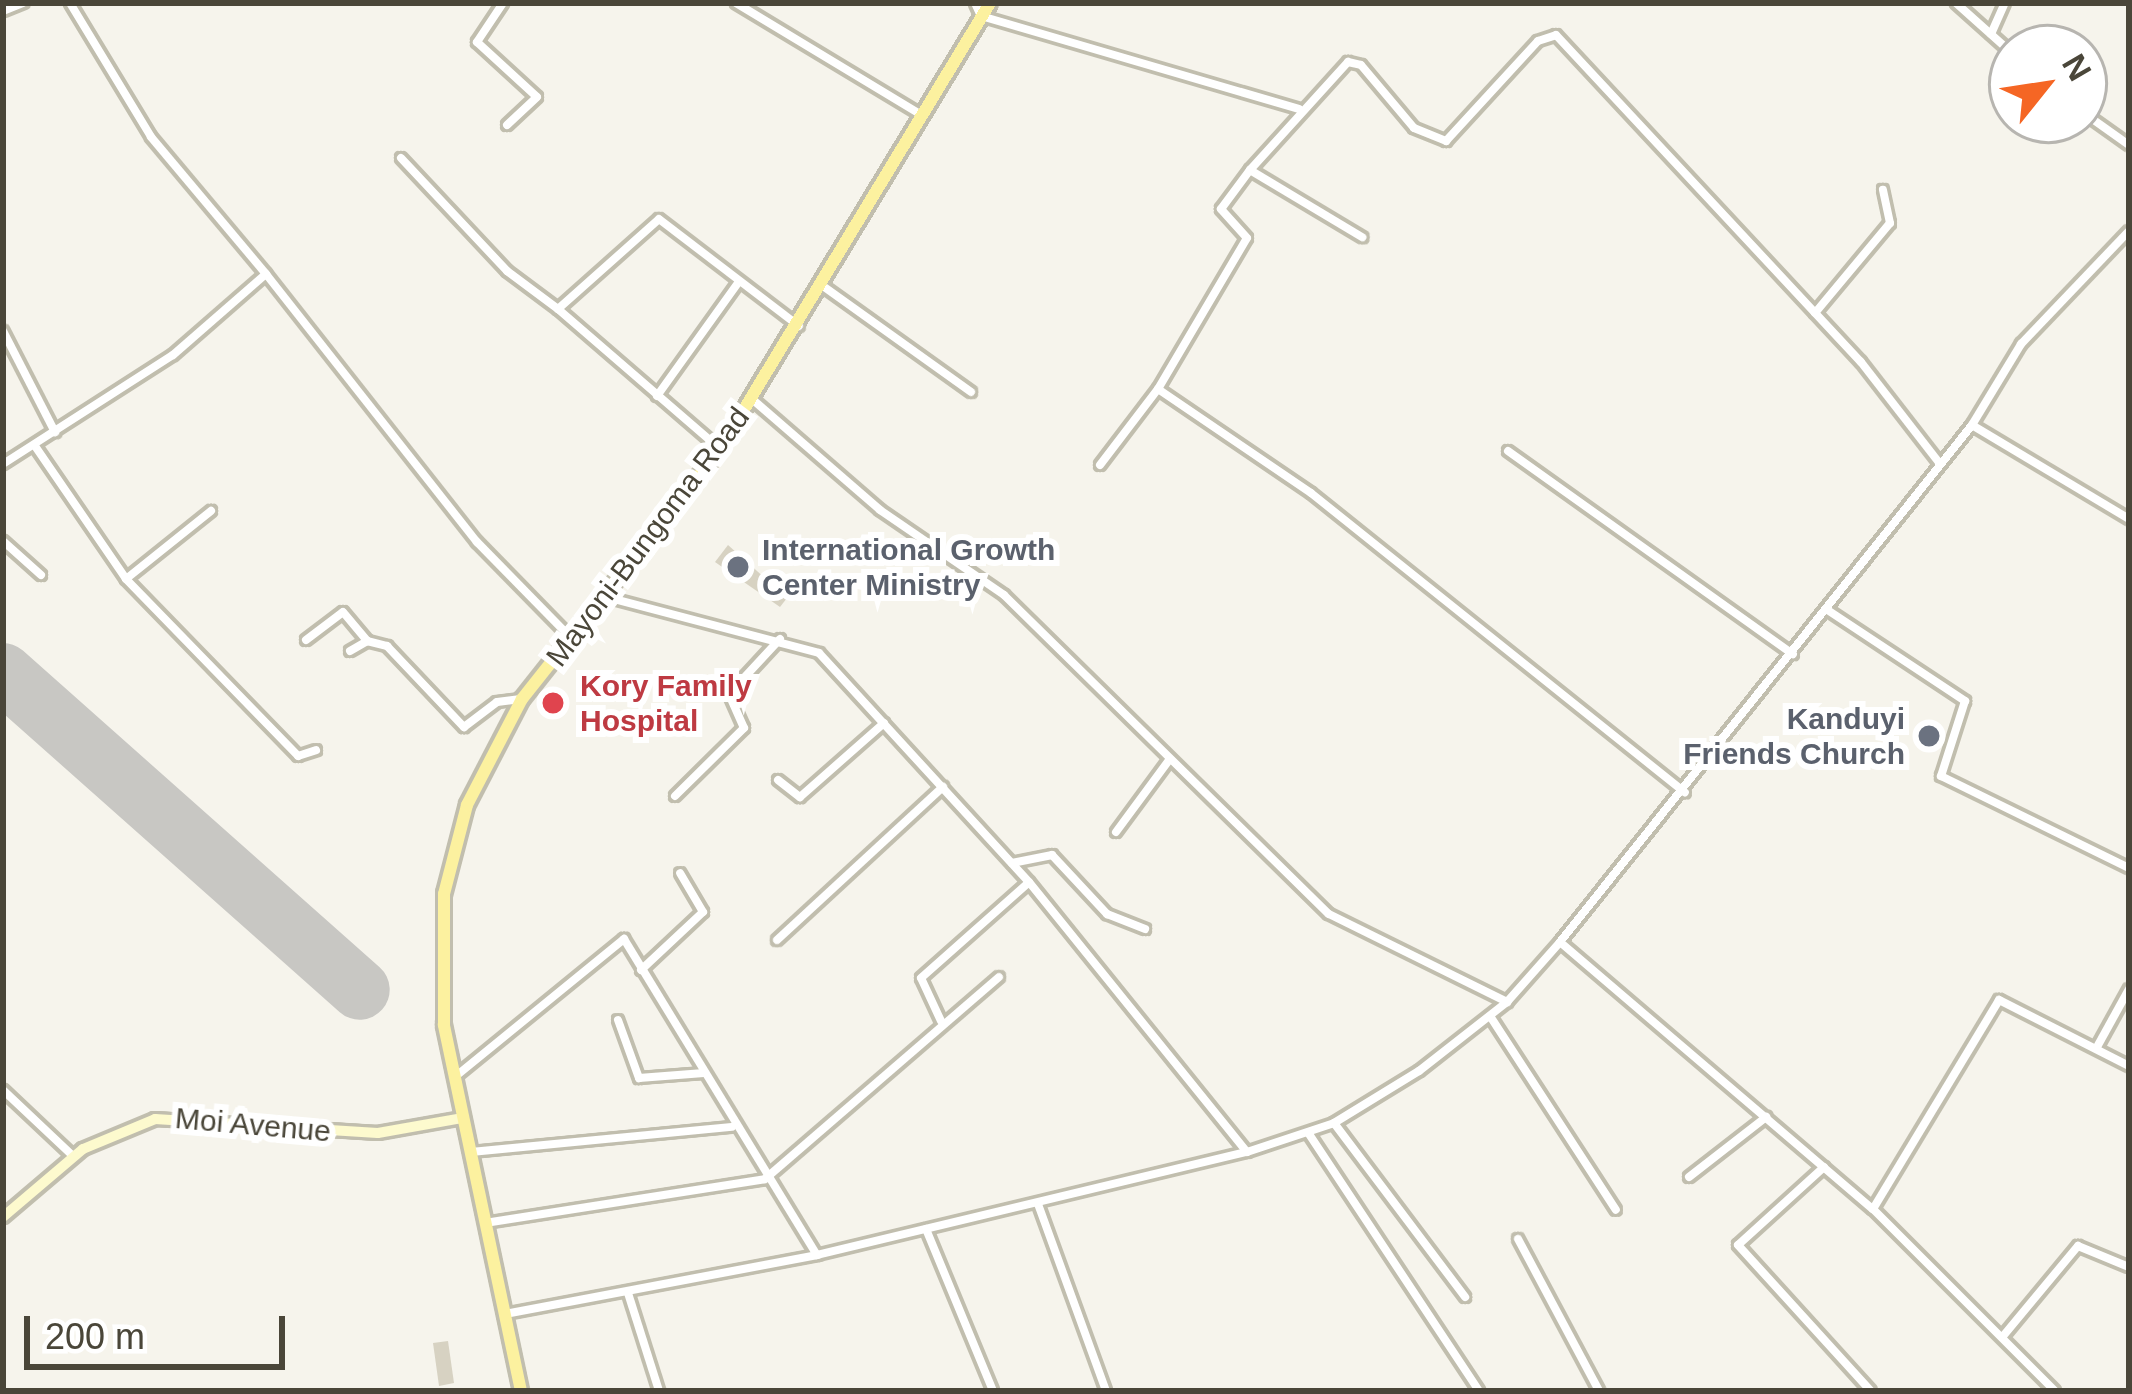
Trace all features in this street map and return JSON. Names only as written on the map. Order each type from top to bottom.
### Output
[{"type":"main road","name":"Mayoni-Bungoma Road","points":[[521,1391],[454,1077],[440,977],[444,894],[466,805],[522,699],[720,449],[800,326],[978,9],[990,3]]},
{"type":"street","points":[[3,11],[23,3]]},
{"type":"street","points":[[70,3],[151,137],[266,274],[463,526],[572,640]]},
{"type":"street","points":[[503,3],[477,42],[537,97],[507,125]]},
{"type":"street","points":[[736,3],[920,114]]},
{"type":"street","points":[[1956,3],[1988,31]]},
{"type":"street","points":[[978,9],[1299,109]]},
{"type":"street","points":[[1100,466],[1158,388],[1247,238],[1221,209],[1299,109],[1357,62],[1414,128],[1453,139],[1538,41],[1556,35],[1814,313],[1940,464]]},
{"type":"street","points":[[401,158],[507,271],[558,308],[720,449]]},
{"type":"street","points":[[1250,170],[1362,237]]},
{"type":"street","points":[[1814,313],[1890,223],[1883,190]]},
{"type":"street","points":[[558,308],[655,219],[800,326]]},
{"type":"street","points":[[505,1314],[817,1255],[1247,1152],[1334,1123],[1507,1002],[1685,794],[1972,425],[2021,344],[2129,231]]},
{"type":"street","points":[[3,464],[172,355],[266,274]]},
{"type":"street","points":[[657,396],[738,283]]},
{"type":"street","points":[[823,286],[971,392]]},
{"type":"street","points":[[3,332],[55,432]]},
{"type":"street","points":[[1158,388],[1311,494],[1685,794]]},
{"type":"street","points":[[752,399],[880,511],[1004,596],[1329,914],[1507,1002]]},
{"type":"street","points":[[1972,425],[2129,520]]},
{"type":"street","points":[[35,446],[126,579],[298,757],[316,749]]},
{"type":"street","points":[[1508,451],[1793,654]]},
{"type":"street","points":[[126,579],[211,511]]},
{"type":"street","points":[[3,541],[41,575]]},
{"type":"street","points":[[606,596],[819,653],[1029,882],[1247,1152]]},
{"type":"street","points":[[1826,609],[1965,701],[1941,776],[2129,868]]},
{"type":"street","points":[[306,640],[343,612],[367,641],[387,646],[464,727],[497,702],[522,699]]},
{"type":"street","points":[[675,796],[744,728],[729,694],[780,639]]},
{"type":"street","points":[[350,651],[367,641]]},
{"type":"street","points":[[778,780],[800,797],[884,723]]},
{"type":"street","points":[[1116,832],[1169,760]]},
{"type":"street","points":[[777,940],[943,787]]},
{"type":"street","points":[[1012,863],[1052,854],[1094,904],[1145,929]]},
{"type":"street","points":[[641,970],[703,912],[680,873]]},
{"type":"street","points":[[941,1021],[921,978],[1029,882]]},
{"type":"street","points":[[454,1077],[620,940],[764,1179],[817,1255]]},
{"type":"street","points":[[1560,942],[1873,1210],[2004,1335],[2055,1391]]},
{"type":"street","points":[[485,1223],[764,1179],[941,1021],[999,977]]},
{"type":"street","points":[[2097,1047],[2129,989]]},
{"type":"street","points":[[1873,1210],[1999,1000],[2129,1066]]},
{"type":"street","points":[[1490,1016],[1616,1210]]},
{"type":"street","points":[[618,1020],[639,1078],[704,1073]]},
{"type":"street","points":[[3,1090],[73,1156]]},
{"type":"street","name":"Moi Avenue","points":[[3,1217],[73,1156],[128,1125],[179,1115],[341,1133],[463,1118]]},
{"type":"street","points":[[1689,1178],[1766,1117]]},
{"type":"street","points":[[1334,1123],[1465,1297]]},
{"type":"street","points":[[471,1152],[733,1127]]},
{"type":"street","points":[[1309,1134],[1478,1391]]},
{"type":"street","points":[[1824,1167],[1738,1245],[1871,1391]]},
{"type":"street","points":[[1038,1204],[1106,1391]]},
{"type":"street","points":[[926,1229],[993,1391]]},
{"type":"street","points":[[1518,1239],[1599,1391]]},
{"type":"street","points":[[2004,1335],[2078,1246],[2129,1267]]},
{"type":"street","points":[[628,1292],[659,1391]]},
{"type":"building","name":"International Growth Center Ministry","points":[[728,545],[787,598],[780,607],[715,562]]},
{"type":"building","points":[[448,1341],[454,1383],[439,1386],[433,1343]]},
{"type":"runway","points":[[3,673],[360,990]]},
{"type":"place","name":"International Growth Center Ministry","points":[[738,567]]},
{"type":"place","name":"Kory Family Hospital","points":[[553,703]]},
{"type":"place","name":"Kanduyi Friends Church","points":[[1929,736]]}]
